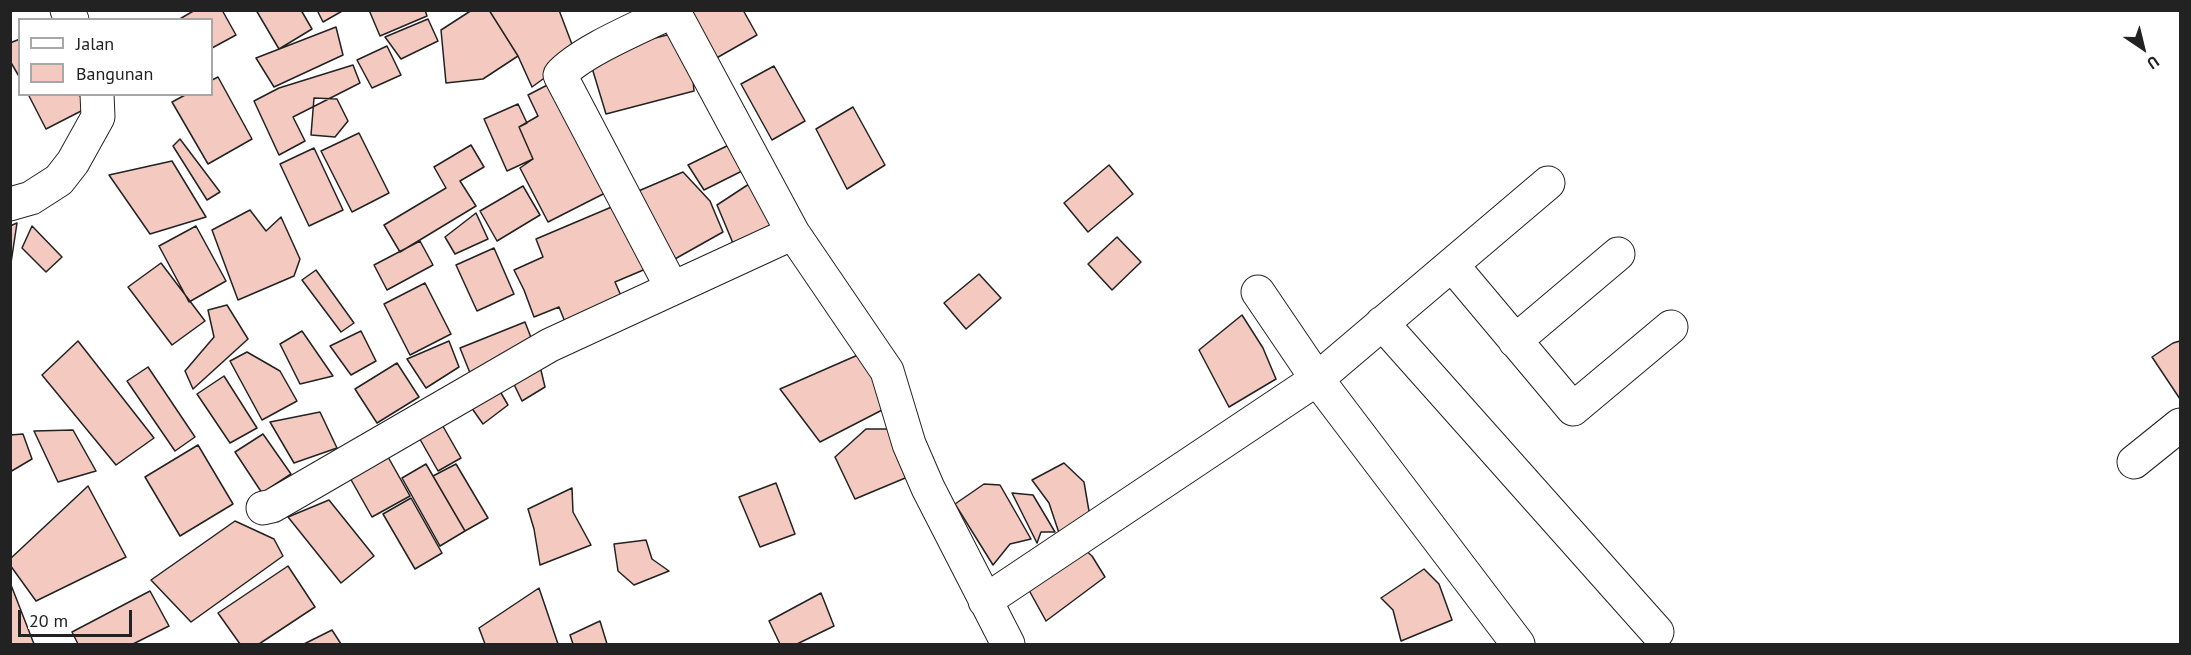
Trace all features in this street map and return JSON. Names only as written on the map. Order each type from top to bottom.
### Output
[{"type":"street","points":[[672,288],[561,75],[590,53],[673,11],[793,233],[887,371],[909,444],[928,488],[1008,645]]},
{"type":"street","points":[[10,204],[31,198],[58,180],[74,162],[98,117],[97,96]]},
{"type":"street","points":[[986,601],[1317,379],[1548,183]]},
{"type":"street","points":[[263,508],[272,506],[550,345],[793,233]]},
{"type":"street","points":[[1515,341],[1618,254]]},
{"type":"street","points":[[1452,265],[1573,409],[1671,327]]},
{"type":"street","points":[[1258,292],[1317,379],[1518,645]]},
{"type":"street","points":[[1382,323],[1657,632]]},
{"type":"street","points":[[2134,462],[2181,425]]},
{"type":"building","points":[[195,10],[222,10],[236,35],[213,47],[213,18],[181,18]]},
{"type":"building","points":[[256,10],[301,10],[312,29],[279,49]]},
{"type":"building","points":[[317,10],[344,10],[323,22]]},
{"type":"building","points":[[369,10],[425,10],[427,16],[380,36]]},
{"type":"building","points":[[472,10],[489,10],[518,56],[483,79],[446,83],[441,30]]},
{"type":"building","points":[[489,10],[559,10],[576,55],[532,87],[518,56]]},
{"type":"building","points":[[687,10],[743,10],[757,35],[713,60]]},
{"type":"building","points":[[428,19],[438,41],[401,59],[385,37]]},
{"type":"building","points":[[336,27],[343,55],[274,87],[256,58]]},
{"type":"building","points":[[675,33],[691,58],[694,91],[606,114],[589,58],[599,52]]},
{"type":"building","points":[[18,40],[18,75],[10,61],[10,43]]},
{"type":"building","points":[[387,46],[401,75],[372,88],[357,60]]},
{"type":"building","points":[[353,65],[360,83],[293,117],[305,141],[279,155],[254,101],[279,88]]},
{"type":"building","points":[[774,66],[805,121],[772,140],[741,84]]},
{"type":"building","points":[[218,77],[252,139],[208,164],[172,102],[183,96],[213,96],[213,80]]},
{"type":"building","points":[[559,79],[615,188],[548,222],[520,168],[533,159],[519,127],[538,116],[528,95]]},
{"type":"building","points":[[29,96],[80,96],[87,108],[46,129]]},
{"type":"building","points":[[314,98],[337,99],[348,121],[335,137],[311,135]]},
{"type":"building","points":[[518,104],[527,123],[519,127],[533,159],[507,171],[484,119]]},
{"type":"building","points":[[853,107],[885,165],[847,189],[816,129]]},
{"type":"building","points":[[359,133],[389,193],[352,212],[321,151]]},
{"type":"building","points":[[180,139],[220,192],[207,200],[173,146]]},
{"type":"building","points":[[735,142],[748,168],[704,190],[688,165]]},
{"type":"building","points":[[471,145],[484,167],[460,181],[476,206],[400,252],[384,225],[446,188],[434,167]]},
{"type":"building","points":[[314,148],[343,210],[309,226],[280,164]]},
{"type":"building","points":[[172,161],[206,217],[150,234],[109,175]]},
{"type":"building","points":[[1109,165],[1133,194],[1088,232],[1064,203]]},
{"type":"building","points":[[683,172],[710,201],[723,232],[666,264],[629,195]]},
{"type":"building","points":[[749,184],[776,224],[735,248],[717,205]]},
{"type":"building","points":[[523,186],[540,215],[497,241],[480,211]]},
{"type":"building","points":[[621,203],[648,268],[615,282],[622,298],[565,322],[559,307],[534,317],[514,270],[543,257],[536,239]]},
{"type":"building","points":[[250,210],[266,231],[281,217],[300,259],[294,276],[238,300],[212,230]]},
{"type":"building","points":[[476,213],[488,239],[455,254],[445,237]]},
{"type":"building","points":[[17,223],[11,263],[10,263],[10,226]]},
{"type":"building","points":[[32,226],[62,257],[46,272],[22,248]]},
{"type":"building","points":[[196,226],[226,281],[189,302],[159,246]]},
{"type":"building","points":[[1117,237],[1141,262],[1112,290],[1088,264]]},
{"type":"building","points":[[420,241],[433,265],[387,290],[374,265]]},
{"type":"building","points":[[494,248],[514,294],[477,311],[456,265]]},
{"type":"building","points":[[161,263],[205,321],[172,345],[128,287]]},
{"type":"building","points":[[316,270],[354,323],[341,332],[302,280]]},
{"type":"building","points":[[979,274],[1001,298],[966,329],[944,303]]},
{"type":"building","points":[[425,283],[451,334],[410,355],[384,304]]},
{"type":"building","points":[[227,305],[248,339],[193,389],[185,371],[214,337],[208,310]]},
{"type":"building","points":[[1242,315],[1263,348],[1276,379],[1229,407],[1199,350]]},
{"type":"building","points":[[525,322],[535,348],[470,373],[460,348]]},
{"type":"building","points":[[302,331],[333,376],[300,384],[280,344]]},
{"type":"building","points":[[361,331],[376,361],[351,375],[330,346]]},
{"type":"building","points":[[78,341],[154,438],[116,465],[42,375]]},
{"type":"building","points":[[449,341],[459,367],[426,388],[407,359]]},
{"type":"building","points":[[2180,341],[2180,399],[2152,357]]},
{"type":"building","points":[[867,351],[888,407],[820,442],[780,389]]},
{"type":"building","points":[[247,352],[280,371],[297,401],[262,420],[230,361]]},
{"type":"building","points":[[539,362],[545,387],[522,401],[510,376]]},
{"type":"building","points":[[397,363],[419,397],[377,423],[355,389]]},
{"type":"building","points":[[148,367],[195,437],[175,451],[127,381]]},
{"type":"building","points":[[224,376],[257,428],[230,443],[197,394]]},
{"type":"building","points":[[494,381],[508,405],[483,424],[466,400]]},
{"type":"building","points":[[320,412],[337,448],[294,463],[270,422]]},
{"type":"building","points":[[436,414],[461,458],[438,471],[413,427]]},
{"type":"building","points":[[866,429],[892,429],[910,476],[855,499],[835,457]]},
{"type":"building","points":[[73,430],[96,471],[58,482],[34,431]]},
{"type":"building","points":[[23,434],[32,459],[10,472],[10,435]]},
{"type":"building","points":[[263,434],[291,474],[262,493],[235,452]]},
{"type":"building","points":[[198,445],[233,504],[180,536],[145,477]]},
{"type":"building","points":[[383,448],[410,496],[372,517],[345,469]]},
{"type":"building","points":[[1064,463],[1084,482],[1090,517],[1060,536],[1049,503],[1032,480]]},
{"type":"building","points":[[426,464],[465,531],[440,546],[402,478]]},
{"type":"building","points":[[456,464],[488,518],[465,531],[433,476]]},
{"type":"building","points":[[776,483],[795,534],[760,547],[739,497]]},
{"type":"building","points":[[984,484],[1000,485],[1031,539],[1010,544],[993,565],[955,504]]},
{"type":"building","points":[[88,486],[126,557],[36,601],[10,565],[10,559]]},
{"type":"building","points":[[572,488],[573,512],[591,545],[540,565],[528,509]]},
{"type":"building","points":[[1012,493],[1033,495],[1055,532],[1041,532],[1037,543]]},
{"type":"building","points":[[411,498],[442,553],[415,569],[383,514]]},
{"type":"building","points":[[329,500],[374,556],[341,583],[288,517]]},
{"type":"building","points":[[235,521],[274,539],[283,556],[191,622],[151,580]]},
{"type":"building","points":[[646,540],[652,559],[669,571],[634,585],[618,571],[614,544]]},
{"type":"building","points":[[1082,547],[1092,556],[1105,577],[1046,621],[1025,583]]},
{"type":"building","points":[[288,566],[315,607],[259,644],[240,644],[218,613]]},
{"type":"building","points":[[1424,569],[1439,584],[1452,620],[1401,641],[1393,610],[1381,598]]},
{"type":"building","points":[[11,585],[34,644],[10,644]]},
{"type":"building","points":[[539,588],[558,644],[485,644],[479,628]]},
{"type":"building","points":[[150,591],[169,626],[133,644],[78,644],[72,632]]},
{"type":"building","points":[[821,593],[834,626],[797,644],[780,644],[769,621]]},
{"type":"building","points":[[600,621],[607,644],[573,644],[570,635]]},
{"type":"building","points":[[332,630],[341,644],[304,644]]}]
